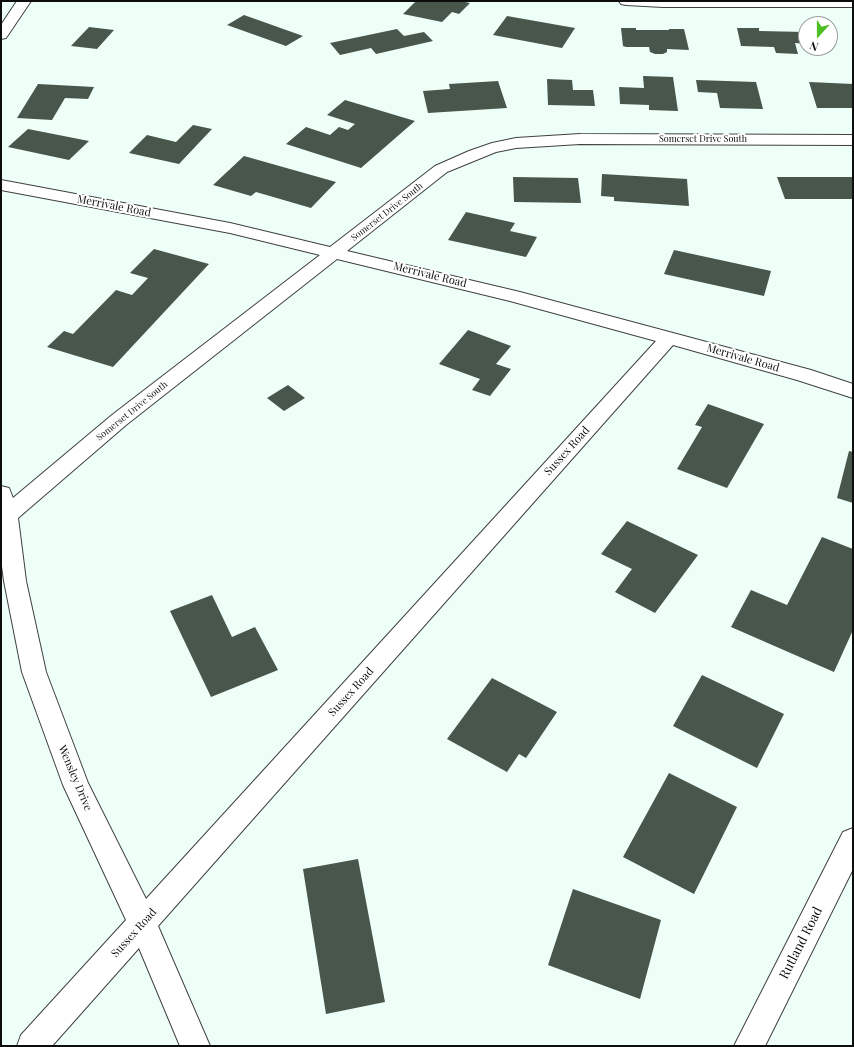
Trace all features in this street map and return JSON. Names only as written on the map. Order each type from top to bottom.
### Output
[{"type":"street","points":[[1,35],[24,1]]},
{"type":"street","points":[[626,1],[663,3],[853,3]]},
{"type":"street","name":"Somerset Drive South","points":[[4,505],[119,420],[441,169],[475,154],[492,148],[516,143],[580,139],[853,140]]},
{"type":"street","name":"Merrivale Road","points":[[1,185],[230,228],[335,252],[514,296],[669,338],[853,391]]},
{"type":"street","name":"Sussex Road","points":[[32,1046],[669,338]]},
{"type":"street","name":"Wensley Drive","points":[[4,505],[14,581],[34,672],[76,785],[143,924],[195,1046]]},
{"type":"street","name":"Rutland Road","points":[[749,1046],[853,841]]},
{"type":"building","points":[[416,1],[460,1],[470,3],[459,14],[452,12],[442,22],[403,14]]},
{"type":"building","points":[[244,15],[303,36],[286,46],[227,25]]},
{"type":"building","points":[[507,16],[575,28],[562,48],[493,35]]},
{"type":"building","points":[[89,27],[114,30],[97,49],[71,46]]},
{"type":"building","points":[[621,28],[636,28],[636,30],[684,29],[689,50],[667,49],[667,52],[663,54],[655,54],[650,52],[649,47],[626,47],[623,46]]},
{"type":"building","points":[[737,28],[759,28],[759,31],[798,32],[798,43],[795,43],[798,54],[776,53],[774,47],[741,46]]},
{"type":"building","points":[[397,29],[404,36],[424,32],[433,41],[376,54],[371,48],[340,55],[330,43]]},
{"type":"building","points":[[643,76],[673,77],[678,111],[649,110],[649,105],[620,104],[619,87],[644,88]]},
{"type":"building","points":[[547,79],[572,80],[573,90],[593,90],[595,106],[548,105]]},
{"type":"building","points":[[696,80],[756,82],[763,109],[720,108],[717,93],[698,92]]},
{"type":"building","points":[[498,81],[507,108],[428,113],[423,91],[450,89],[449,84]]},
{"type":"building","points":[[809,82],[853,84],[853,108],[817,108]]},
{"type":"building","points":[[38,84],[94,87],[88,99],[65,98],[52,120],[17,118]]},
{"type":"building","points":[[345,100],[415,121],[361,168],[286,144],[306,127],[330,135],[339,127],[348,130],[355,124],[327,115]]},
{"type":"building","points":[[193,125],[212,129],[179,164],[129,153],[147,135],[176,142]]},
{"type":"building","points":[[28,129],[89,141],[69,160],[8,147]]},
{"type":"building","points":[[244,156],[336,182],[311,208],[256,192],[251,196],[213,185]]},
{"type":"building","points":[[602,174],[687,179],[689,206],[614,201],[614,197],[601,196]]},
{"type":"building","points":[[513,177],[578,178],[581,203],[514,202]]},
{"type":"building","points":[[777,177],[853,177],[853,199],[785,199]]},
{"type":"building","points":[[466,212],[515,223],[510,231],[537,237],[526,257],[448,240]]},
{"type":"building","points":[[154,249],[209,264],[113,367],[47,347],[64,331],[73,334],[116,290],[132,295],[148,278],[130,273]]},
{"type":"building","points":[[674,250],[771,271],[764,296],[664,274]]},
{"type":"building","points":[[468,330],[511,346],[496,364],[511,369],[490,396],[472,390],[480,379],[439,364]]},
{"type":"building","points":[[288,385],[305,398],[284,411],[267,398]]},
{"type":"building","points":[[708,404],[764,424],[727,488],[677,469],[702,427],[695,425]]},
{"type":"building","points":[[849,451],[853,452],[853,503],[837,498]]},
{"type":"building","points":[[627,521],[698,555],[655,613],[615,592],[632,569],[601,554]]},
{"type":"building","points":[[822,537],[853,549],[853,630],[834,672],[731,627],[751,590],[787,605]]},
{"type":"building","points":[[212,595],[232,637],[255,627],[278,670],[211,697],[170,611]]},
{"type":"building","points":[[702,675],[784,714],[757,768],[673,726]]},
{"type":"building","points":[[492,678],[557,712],[526,758],[519,754],[507,772],[447,739]]},
{"type":"building","points":[[669,773],[737,807],[694,894],[623,857]]},
{"type":"building","points":[[358,859],[385,1002],[326,1014],[303,869]]},
{"type":"building","points":[[573,889],[661,920],[640,999],[548,965]]}]
